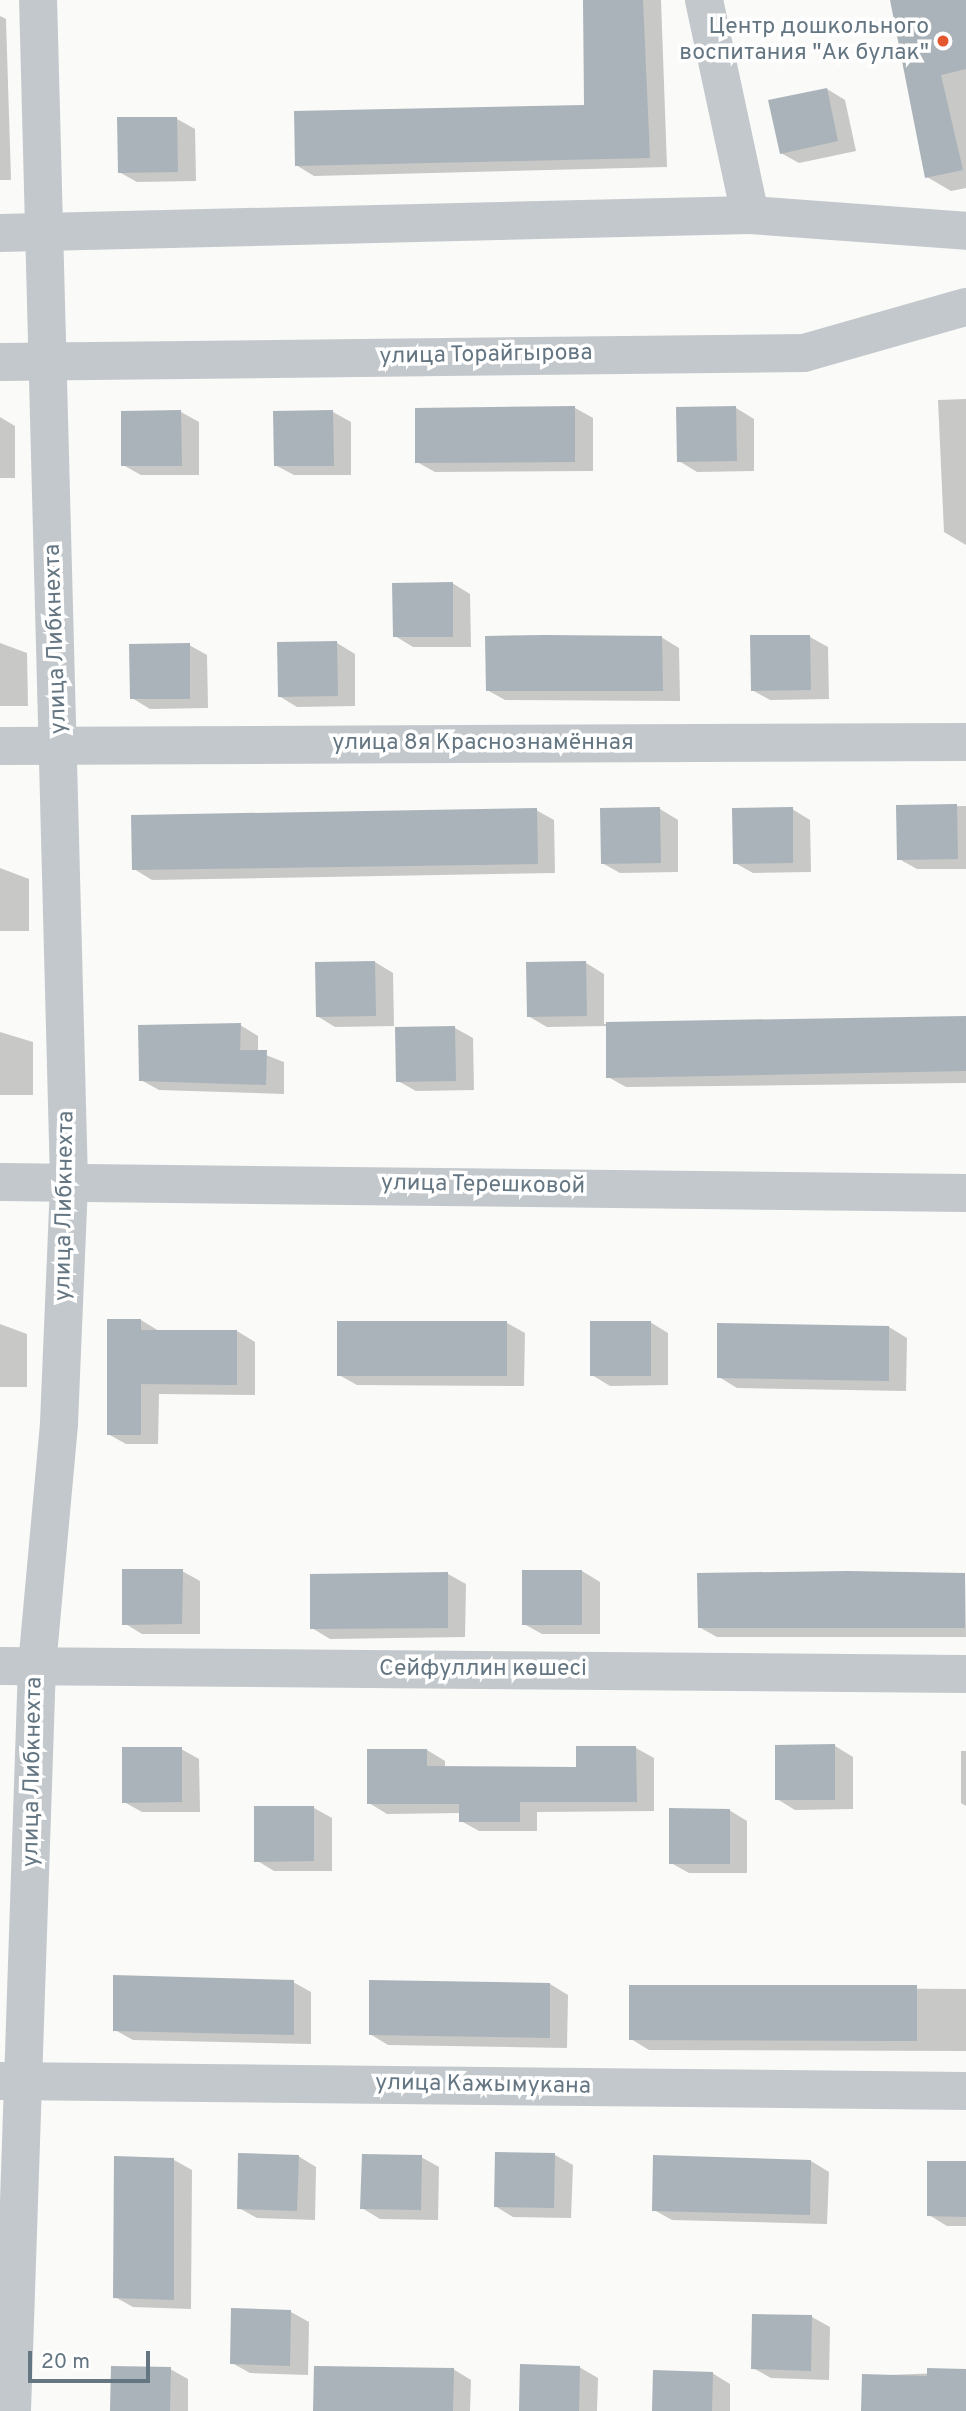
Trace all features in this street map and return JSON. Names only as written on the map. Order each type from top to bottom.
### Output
[{"type":"street","name":"улица Либкнехта","points":[[12,2411],[18,1666],[59,1423],[69,1181],[50,361],[38,0]]},
{"type":"street","points":[[704,0],[750,215]]},
{"type":"street","points":[[0,233],[750,215],[966,231]]},
{"type":"street","name":"улица Торайгырова","points":[[0,362],[804,353],[966,307]]},
{"type":"street","name":"улица 8я Краснознамённая","points":[[0,746],[966,742]]},
{"type":"street","name":"улица Терешковой","points":[[0,1182],[966,1193]]},
{"type":"street","name":"Сейфуллин көшесі","points":[[18,1666],[966,1674]]},
{"type":"street","name":"улица Кажымукана","points":[[13,2081],[966,2091]]},
{"type":"building","points":[[583,0],[643,0],[650,158],[295,166],[294,111],[584,105]]},
{"type":"building","points":[[890,0],[966,0],[966,69],[941,75],[963,170],[925,178]]},
{"type":"building","points":[[827,88],[838,141],[780,154],[768,100]]},
{"type":"building","points":[[117,117],[177,117],[178,172],[118,173]]},
{"type":"building","points":[[575,406],[575,462],[415,463],[415,408]]},
{"type":"building","points":[[736,406],[737,461],[677,462],[676,407]]},
{"type":"building","points":[[181,410],[182,466],[121,466],[121,411]]},
{"type":"building","points":[[333,410],[334,466],[274,466],[273,411]]},
{"type":"building","points":[[453,582],[453,637],[393,637],[392,583]]},
{"type":"building","points":[[750,635],[810,635],[811,690],[751,691]]},
{"type":"building","points":[[485,636],[662,636],[663,691],[486,691]]},
{"type":"building","points":[[337,641],[338,696],[278,697],[277,642]]},
{"type":"building","points":[[190,643],[190,699],[130,699],[129,644]]},
{"type":"building","points":[[957,804],[958,859],[897,860],[896,805]]},
{"type":"building","points":[[660,807],[661,863],[601,864],[600,808]]},
{"type":"building","points":[[793,807],[793,863],[733,864],[732,808]]},
{"type":"building","points":[[537,808],[538,864],[132,870],[131,815]]},
{"type":"building","points":[[375,961],[376,1016],[316,1017],[315,962]]},
{"type":"building","points":[[586,961],[587,1016],[527,1017],[526,962]]},
{"type":"building","points":[[966,1016],[966,1071],[606,1078],[606,1022]]},
{"type":"building","points":[[241,1023],[240,1050],[267,1050],[266,1085],[139,1081],[138,1025]]},
{"type":"building","points":[[455,1026],[456,1081],[396,1082],[395,1027]]},
{"type":"building","points":[[107,1319],[141,1319],[141,1330],[237,1330],[237,1385],[141,1384],[141,1435],[107,1435]]},
{"type":"building","points":[[337,1321],[507,1321],[507,1376],[337,1376]]},
{"type":"building","points":[[590,1321],[651,1321],[651,1376],[590,1376]]},
{"type":"building","points":[[717,1323],[889,1326],[889,1381],[717,1378]]},
{"type":"building","points":[[122,1569],[183,1569],[182,1624],[122,1625]]},
{"type":"building","points":[[522,1570],[582,1570],[582,1625],[522,1625]]},
{"type":"building","points":[[448,1572],[448,1628],[310,1629],[310,1574]]},
{"type":"building","points":[[697,1573],[965,1573],[965,1628],[698,1628]]},
{"type":"building","points":[[835,1744],[835,1800],[775,1800],[775,1745]]},
{"type":"building","points":[[576,1746],[636,1746],[637,1802],[520,1802],[520,1822],[459,1822],[459,1804],[367,1804],[367,1749],[427,1749],[427,1766],[576,1767]]},
{"type":"building","points":[[122,1747],[182,1747],[182,1802],[122,1803]]},
{"type":"building","points":[[254,1806],[314,1806],[314,1861],[254,1862]]},
{"type":"building","points":[[669,1808],[730,1809],[730,1864],[669,1864]]},
{"type":"building","points":[[113,1975],[294,1980],[294,2035],[113,2031]]},
{"type":"building","points":[[369,1980],[550,1983],[550,2038],[369,2035]]},
{"type":"building","points":[[629,1985],[917,1985],[917,2041],[629,2040]]},
{"type":"building","points":[[495,2152],[555,2153],[554,2208],[494,2207]]},
{"type":"building","points":[[238,2153],[299,2155],[297,2211],[237,2209]]},
{"type":"building","points":[[362,2154],[422,2155],[421,2210],[360,2209]]},
{"type":"building","points":[[653,2155],[811,2160],[810,2215],[652,2211]]},
{"type":"building","points":[[114,2156],[174,2158],[174,2300],[113,2298]]},
{"type":"building","points":[[927,2161],[966,2161],[966,2217],[927,2216]]},
{"type":"building","points":[[231,2308],[291,2310],[290,2366],[230,2364]]},
{"type":"building","points":[[752,2314],[812,2315],[811,2371],[751,2369]]},
{"type":"building","points":[[520,2364],[580,2366],[579,2411],[519,2411]]},
{"type":"building","points":[[111,2366],[171,2367],[170,2411],[110,2411]]},
{"type":"building","points":[[314,2366],[454,2368],[453,2411],[313,2411]]},
{"type":"building","points":[[927,2368],[966,2369],[966,2411],[861,2411],[862,2374],[927,2376]]},
{"type":"building","points":[[653,2370],[713,2372],[712,2411],[652,2411]]},
{"type":"place","name":"Центр дошкольного воспитания \"Ак булак\"","points":[[943,41]]}]
